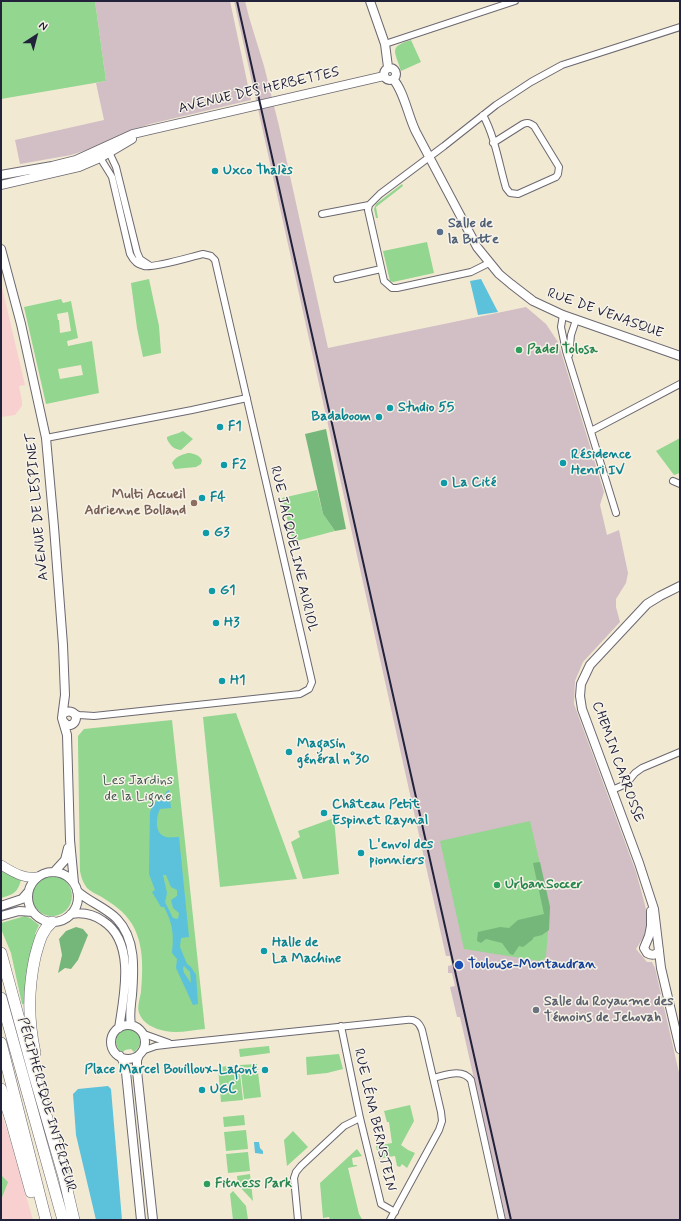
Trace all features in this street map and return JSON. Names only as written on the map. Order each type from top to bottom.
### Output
[{"type":"highway","points":[[50,1128],[33,1047],[29,1002],[33,968],[39,941],[45,929],[52,922]]},
{"type":"highway","points":[[1,953],[74,1220]]},
{"type":"highway","name":"PÉRIPHÉRIQUE INTÉRIEUR","points":[[1,998],[63,1220]]},
{"type":"highway","points":[[1,1042],[46,1220]]},
{"type":"highway","points":[[1,1088],[34,1201],[42,1206]]},
{"type":"main road","points":[[1,865],[17,875],[30,878],[37,877]]},
{"type":"street","points":[[370,1],[385,44],[388,68]]},
{"type":"street","points":[[385,44],[515,1]]},
{"type":"street","points":[[322,214],[368,205],[376,197],[496,105],[531,82],[562,65],[680,27]]},
{"type":"street","points":[[388,68],[393,68],[396,71],[397,75],[393,80],[388,80],[384,76],[384,71],[388,68]]},
{"type":"street","name":"AVENUE DES HERBETTES","points":[[1,185],[71,170],[108,150],[133,134],[384,76]]},
{"type":"street","name":"RUE DE VENASQUE","points":[[393,80],[401,91],[411,121],[427,158],[474,242],[499,274],[523,294],[543,307],[680,356]]},
{"type":"street","points":[[483,115],[506,188],[510,193],[518,194],[556,177],[558,174],[559,167],[531,123],[527,122],[523,124],[493,143]]},
{"type":"street","points":[[108,150],[116,167],[137,252],[143,262],[152,266]]},
{"type":"street","points":[[98,155],[112,177],[130,254],[138,264],[152,266]]},
{"type":"street","name":"AVENUE DES HERBETTES","points":[[1,175],[98,155]]},
{"type":"street","points":[[368,205],[384,281],[386,285],[392,288],[471,272],[489,263]]},
{"type":"street","name":"AVENUE DE LESPINET","points":[[1,249],[21,324],[46,438],[55,532],[65,695],[64,718],[67,735],[70,840],[75,887]]},
{"type":"street","name":"RUE JACQUELINE AURIOL","points":[[73,713],[88,716],[300,694],[307,691],[311,687],[312,682],[215,260],[211,256],[203,254],[152,266]]},
{"type":"street","points":[[337,279],[381,269]]},
{"type":"street","points":[[563,315],[561,327],[563,342],[616,513]]},
{"type":"street","points":[[570,364],[569,344],[576,320]]},
{"type":"street","points":[[591,431],[680,384]]},
{"type":"street","points":[[46,438],[173,414],[247,398]]},
{"type":"street","points":[[673,481],[680,484]]},
{"type":"street","name":"CHEMIN CARROSSE","points":[[657,950],[654,909],[650,895],[582,709],[580,696],[581,684],[586,671],[594,659],[642,609],[653,600],[680,586]]},
{"type":"street","name":"AVENUE DE LESPINET","points":[[65,695],[73,713]]},
{"type":"street","points":[[67,712],[73,713],[76,717],[73,724],[67,725],[64,718],[67,712]]},
{"type":"street","name":"RUE JACQUELINE AURIOL","points":[[73,724],[88,716]]},
{"type":"street","name":"AVENUE DE LESPINET","points":[[67,735],[73,724]]},
{"type":"street","points":[[612,790],[626,784],[642,768],[680,752]]},
{"type":"street","name":"AVENUE DE LESPINET","points":[[54,872],[64,860],[70,840]]},
{"type":"street","points":[[2,905],[22,899],[37,877],[42,874],[54,872],[62,873],[69,877],[82,896],[111,913],[127,933],[133,959],[130,1010],[131,1025]]},
{"type":"street","points":[[28,892],[28,902],[33,912],[41,919],[52,922],[62,920],[71,914],[76,907],[78,899],[75,887]]},
{"type":"street","name":"CHEMIN CARROSSE","points":[[647,942],[651,926],[650,895]]},
{"type":"street","points":[[3,915],[19,911],[33,912]]},
{"type":"street","points":[[71,914],[87,914],[100,918],[116,933],[121,944],[124,955],[124,984],[119,1028]]},
{"type":"street","points":[[657,950],[650,954],[645,951],[647,942],[655,940],[680,1049]]},
{"type":"street","points":[[120,1056],[124,1058],[132,1058],[156,1046],[341,1026],[416,1020],[420,1026],[433,1078],[441,1112],[441,1125],[390,1220]]},
{"type":"street","points":[[141,1220],[126,1072],[123,1060],[114,1050],[112,1042],[113,1034],[119,1028],[131,1025],[139,1028],[144,1034],[157,1040],[173,1044]]},
{"type":"street","name":"RUE LÉNA BERNSTEIN","points":[[341,1026],[360,1118],[381,1204],[395,1212]]},
{"type":"street","points":[[144,1034],[145,1043],[137,1060],[137,1071],[152,1220]]},
{"type":"street","points":[[433,1078],[459,1073],[466,1075],[471,1080],[502,1220]]},
{"type":"street","points":[[298,1220],[294,1178],[296,1172],[344,1126],[360,1118]]},
{"type":"shaded area","points":[[95,1],[230,1],[251,100],[150,124],[90,149],[71,155],[20,164],[15,140],[104,120],[96,83],[106,81]]},
{"type":"shaded area","points":[[234,1],[245,1],[264,66],[279,126],[328,348],[526,307],[546,324],[558,342],[604,492],[600,505],[607,535],[619,530],[628,573],[626,583],[616,599],[616,607],[620,622],[583,662],[575,681],[574,704],[636,872],[645,905],[647,916],[646,927],[644,936],[636,949],[647,962],[652,962],[655,968],[680,1077],[680,1220],[506,1220],[460,1017],[457,1017],[450,987],[455,986],[452,973],[448,973],[448,966],[452,965],[450,956],[446,956],[445,952]]},
{"type":"shaded area","points":[[1,283],[25,385],[19,386],[22,406],[15,415],[1,417]]},
{"type":"shaded area","points":[[1,1113],[9,1136],[33,1220],[1,1220]]},
{"type":"green space","points":[[1,1],[95,1],[106,81],[1,99]]},
{"type":"green space","points":[[411,40],[421,62],[401,71],[395,51],[399,45]]},
{"type":"green space","points":[[402,184],[403,186],[376,207],[378,218],[376,218],[374,209],[376,204]]},
{"type":"green space","points":[[427,242],[434,273],[393,282],[390,281],[383,251]]},
{"type":"green space","points":[[149,279],[159,326],[161,353],[143,357],[137,328],[131,283]]},
{"type":"green space","points":[[61,299],[63,303],[71,301],[78,338],[67,341],[68,346],[92,341],[99,393],[46,404],[24,307]],"holes":[[[68,312],[71,331],[60,333],[57,314]],[[81,365],[83,375],[60,379],[58,369]]]},
{"type":"green space","points":[[326,429],[346,529],[335,531],[323,514],[305,434]]},
{"type":"green space","points":[[183,431],[193,439],[181,450],[176,449],[168,441],[167,437]]},
{"type":"green space","points":[[680,438],[680,473],[674,475],[656,451]]},
{"type":"green space","points":[[188,453],[199,457],[202,460],[201,464],[196,467],[175,469],[172,463],[173,461],[178,456]]},
{"type":"green space","points":[[317,490],[323,514],[335,531],[293,542],[282,498]]},
{"type":"green space","points":[[236,713],[297,879],[220,887],[203,717]]},
{"type":"green space","name":"Les Jardins de la Ligne","points":[[172,720],[205,1029],[185,1032],[157,1029],[146,1023],[141,1017],[138,1008],[142,983],[142,957],[136,932],[129,919],[118,908],[87,888],[84,884],[80,871],[78,736],[84,729]]},
{"type":"green space","points":[[334,818],[339,874],[303,879],[291,842],[300,837],[298,831]]},
{"type":"green space","name":"UrbanSoccer","points":[[530,821],[550,907],[546,956],[540,961],[464,949],[440,841]]},
{"type":"green space","points":[[540,862],[550,907],[549,930],[542,935],[534,937],[523,947],[519,946],[513,955],[510,954],[502,943],[486,939],[481,943],[477,941],[478,932],[500,927],[509,928],[518,920],[544,914],[533,863]]},
{"type":"green space","points":[[1,871],[21,880],[17,890],[9,896],[1,898]]},
{"type":"green space","points":[[56,876],[63,879],[69,885],[72,896],[71,904],[63,913],[56,916],[48,916],[41,913],[33,904],[32,892],[35,885],[44,877]]},
{"type":"green space","points":[[25,916],[39,925],[35,934],[28,965],[24,1004],[22,1004],[11,953],[1,929],[1,923]]},
{"type":"green space","points":[[76,927],[83,929],[88,935],[78,960],[71,969],[65,968],[58,973],[62,955],[59,939],[66,931]]},
{"type":"green space","points":[[129,1029],[136,1033],[140,1039],[139,1046],[134,1052],[131,1049],[125,1050],[122,1053],[117,1046],[116,1038],[121,1032]]},
{"type":"green space","points":[[269,1046],[270,1053],[240,1057],[239,1049]]},
{"type":"green space","points":[[339,1054],[343,1069],[327,1073],[307,1075],[306,1057]]},
{"type":"green space","points":[[257,1064],[261,1097],[244,1099],[240,1065]]},
{"type":"green space","points":[[239,1065],[243,1100],[221,1102],[218,1067]]},
{"type":"green space","points":[[410,1105],[414,1121],[401,1145],[415,1153],[407,1168],[402,1164],[400,1167],[397,1166],[395,1156],[379,1159],[376,1146],[392,1143],[389,1122],[387,1122],[384,1111]]},
{"type":"green space","points":[[244,1115],[245,1125],[224,1127],[223,1117]]},
{"type":"green space","points":[[246,1130],[248,1149],[226,1151],[224,1132]]},
{"type":"green space","points":[[293,1131],[308,1147],[287,1166],[284,1140]]},
{"type":"green space","points":[[357,1149],[362,1156],[352,1158],[353,1165],[357,1166],[348,1168],[359,1214],[362,1219],[330,1220],[329,1217],[323,1218],[320,1183]]},
{"type":"green space","points":[[248,1152],[250,1171],[228,1173],[226,1154]]},
{"type":"green space","points":[[250,1174],[253,1201],[238,1185],[237,1176]]},
{"type":"green space","points":[[1,1175],[8,1182],[1,1200]]},
{"type":"green space","points":[[233,1191],[246,1206],[248,1220],[233,1220],[230,1194]]},
{"type":"water","points":[[481,279],[498,312],[478,315],[470,281]]},
{"type":"water","points":[[169,790],[171,808],[160,809],[157,825],[159,832],[162,835],[167,837],[179,837],[189,937],[181,938],[180,947],[187,964],[196,975],[198,1004],[193,1005],[176,968],[177,959],[172,953],[173,935],[171,924],[164,907],[161,907],[152,892],[155,890],[149,874],[150,812],[154,803],[163,797]],"holes":[[[163,875],[166,875],[171,887],[177,890],[177,896],[171,900],[173,908],[179,913],[178,919],[173,918],[165,902],[167,893]],[[184,966],[190,972],[191,983],[184,973]]]},
{"type":"water","points":[[108,1086],[111,1089],[122,1220],[96,1220],[76,1135],[73,1094],[78,1089]]},
{"type":"water","points":[[254,1142],[259,1142],[263,1154],[255,1153]]},
{"type":"railway","points":[[237,1],[511,1220]]},
{"type":"place","name":"Uxco Thalès","points":[[215,171]]},
{"type":"place","name":"Salle de la Butte","points":[[440,232]]},
{"type":"place","name":"Padel Tolosa","points":[[519,350]]},
{"type":"place","name":"Studio 55","points":[[390,408]]},
{"type":"place","name":"Badaboom","points":[[379,417]]},
{"type":"place","name":"F1","points":[[220,427]]},
{"type":"place","name":"Résidence Henri IV","points":[[563,463]]},
{"type":"place","name":"F2","points":[[224,465]]},
{"type":"place","name":"La Cité","points":[[444,483]]},
{"type":"place","name":"F4","points":[[202,498]]},
{"type":"place","name":"Multi Accueil Adrienne Bolland","points":[[194,503]]},
{"type":"place","name":"G3","points":[[206,533]]},
{"type":"place","name":"G1","points":[[212,591]]},
{"type":"place","name":"H3","points":[[216,623]]},
{"type":"place","name":"H1","points":[[222,681]]},
{"type":"place","name":"Magasin général n°30","points":[[289,752]]},
{"type":"place","name":"Château Petit Espinet Raynal","points":[[324,813]]},
{"type":"place","name":"L'envol des pionniers","points":[[361,853]]},
{"type":"place","name":"UrbanSoccer","points":[[497,885]]},
{"type":"place","name":"Halle de La Machine","points":[[264,951]]},
{"type":"place","name":"Toulouse-Montaudran","points":[[459,965]]},
{"type":"place","name":"Salle du Royaume des Témoins de Jehovah","points":[[536,1010]]},
{"type":"place","name":"Place Marcel Bouilloux-Lafont","points":[[265,1070]]},
{"type":"place","name":"UGC","points":[[202,1090]]},
{"type":"place","name":"Fitness Park","points":[[207,1184]]}]
